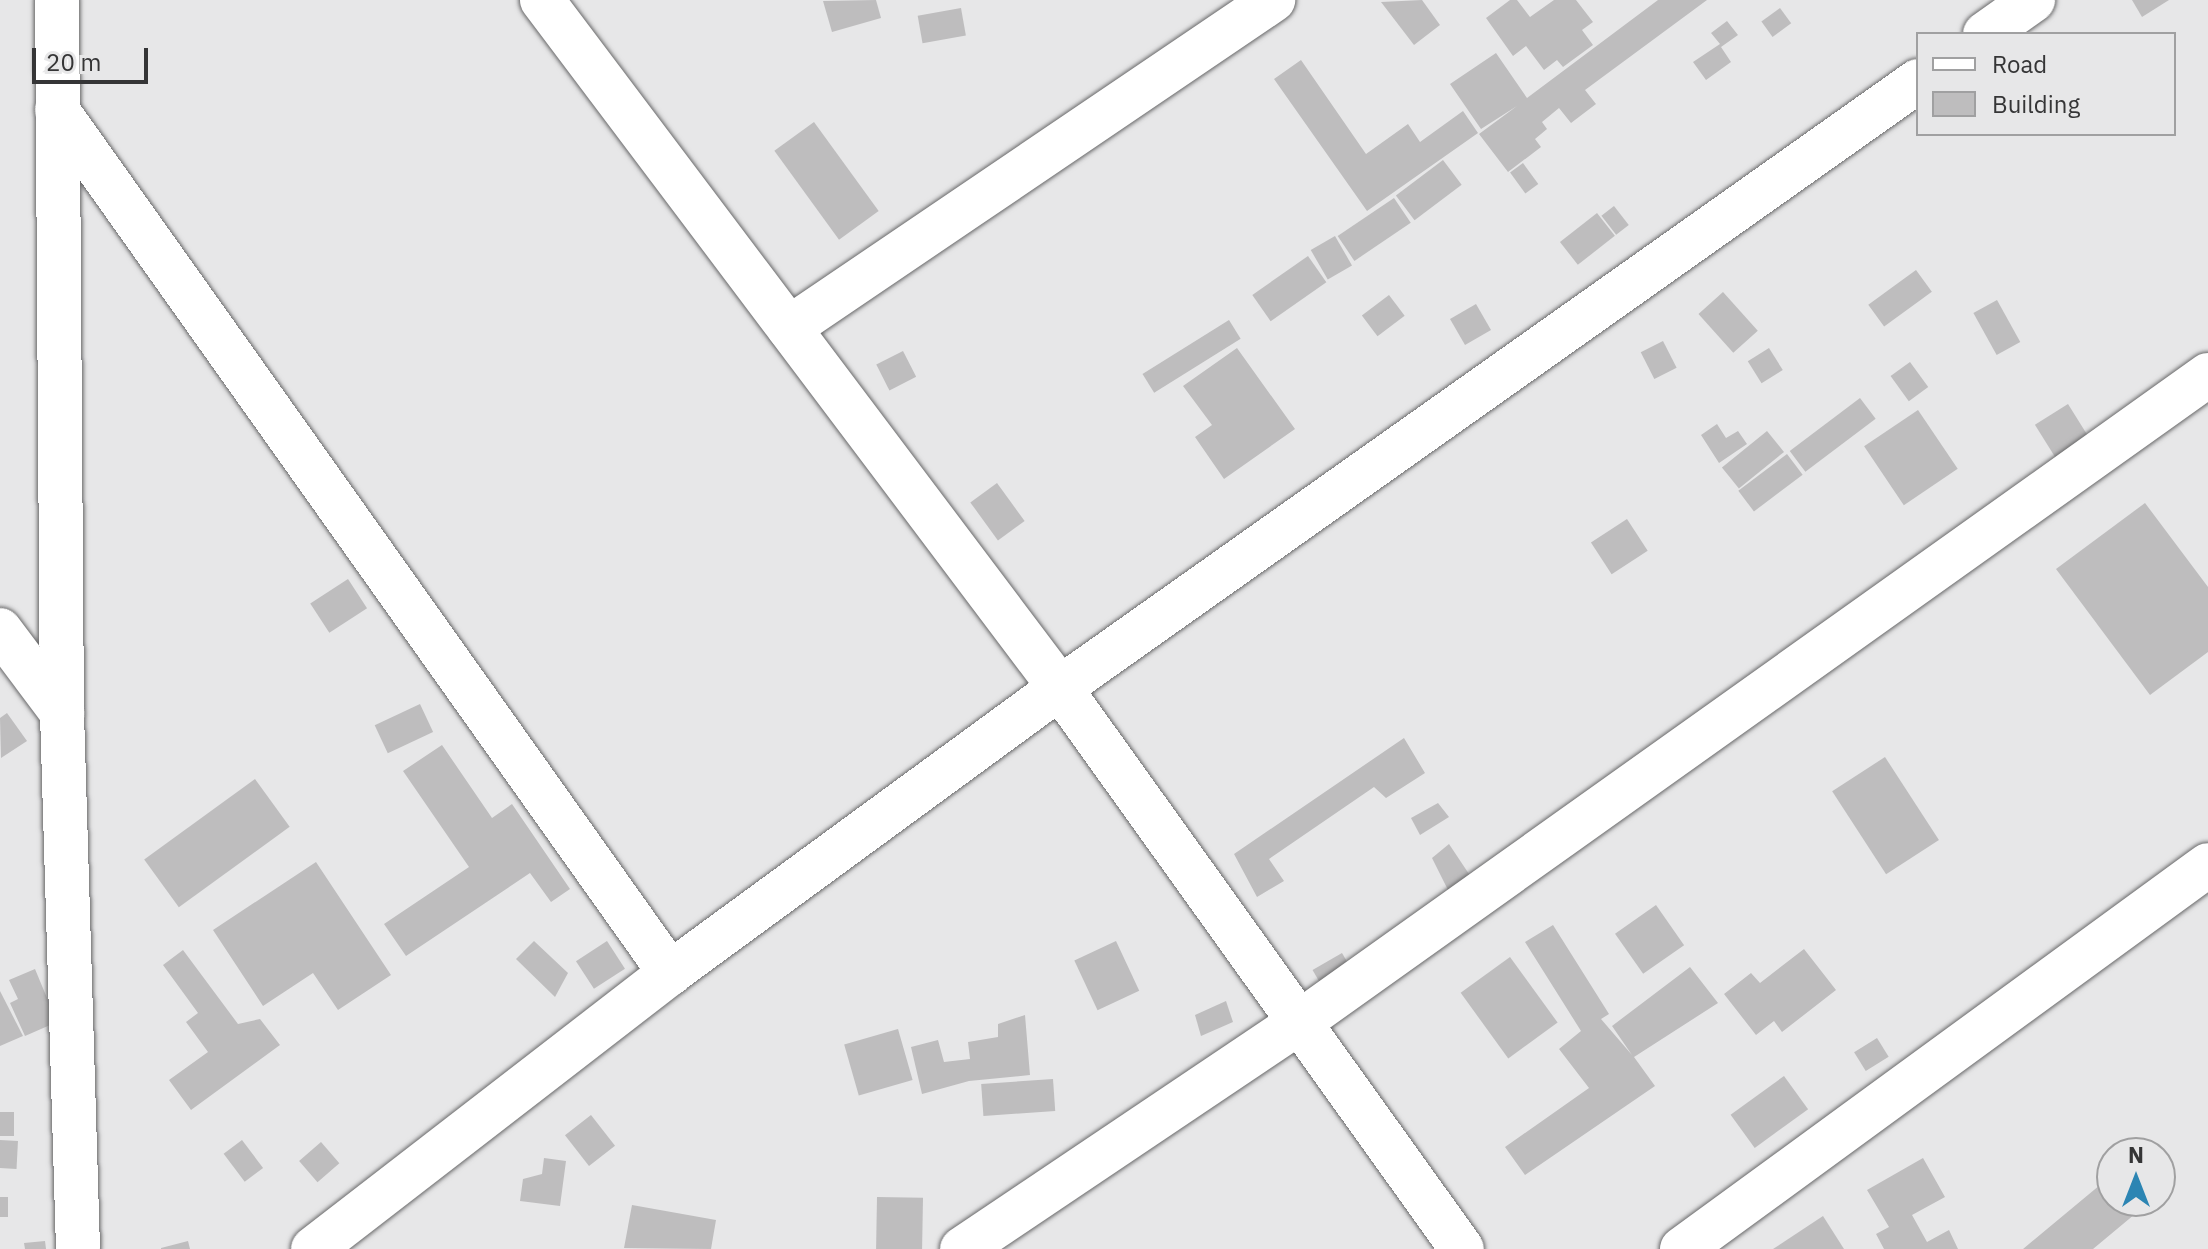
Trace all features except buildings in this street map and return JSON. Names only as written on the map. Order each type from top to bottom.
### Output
[{"type":"street","points":[[57,0],[62,713],[78,1249]]},
{"type":"street","points":[[542,0],[1060,688],[1462,1249]]},
{"type":"street","points":[[789,328],[1273,0]]},
{"type":"street","points":[[1988,32],[2033,0]]},
{"type":"street","points":[[313,1249],[670,973],[1060,688],[1916,82]]},
{"type":"street","points":[[57,110],[670,973]]},
{"type":"street","points":[[962,1249],[1300,1022],[2208,375]]},
{"type":"street","points":[[0,630],[62,713]]},
{"type":"street","points":[[1682,1249],[2208,865]]}]
